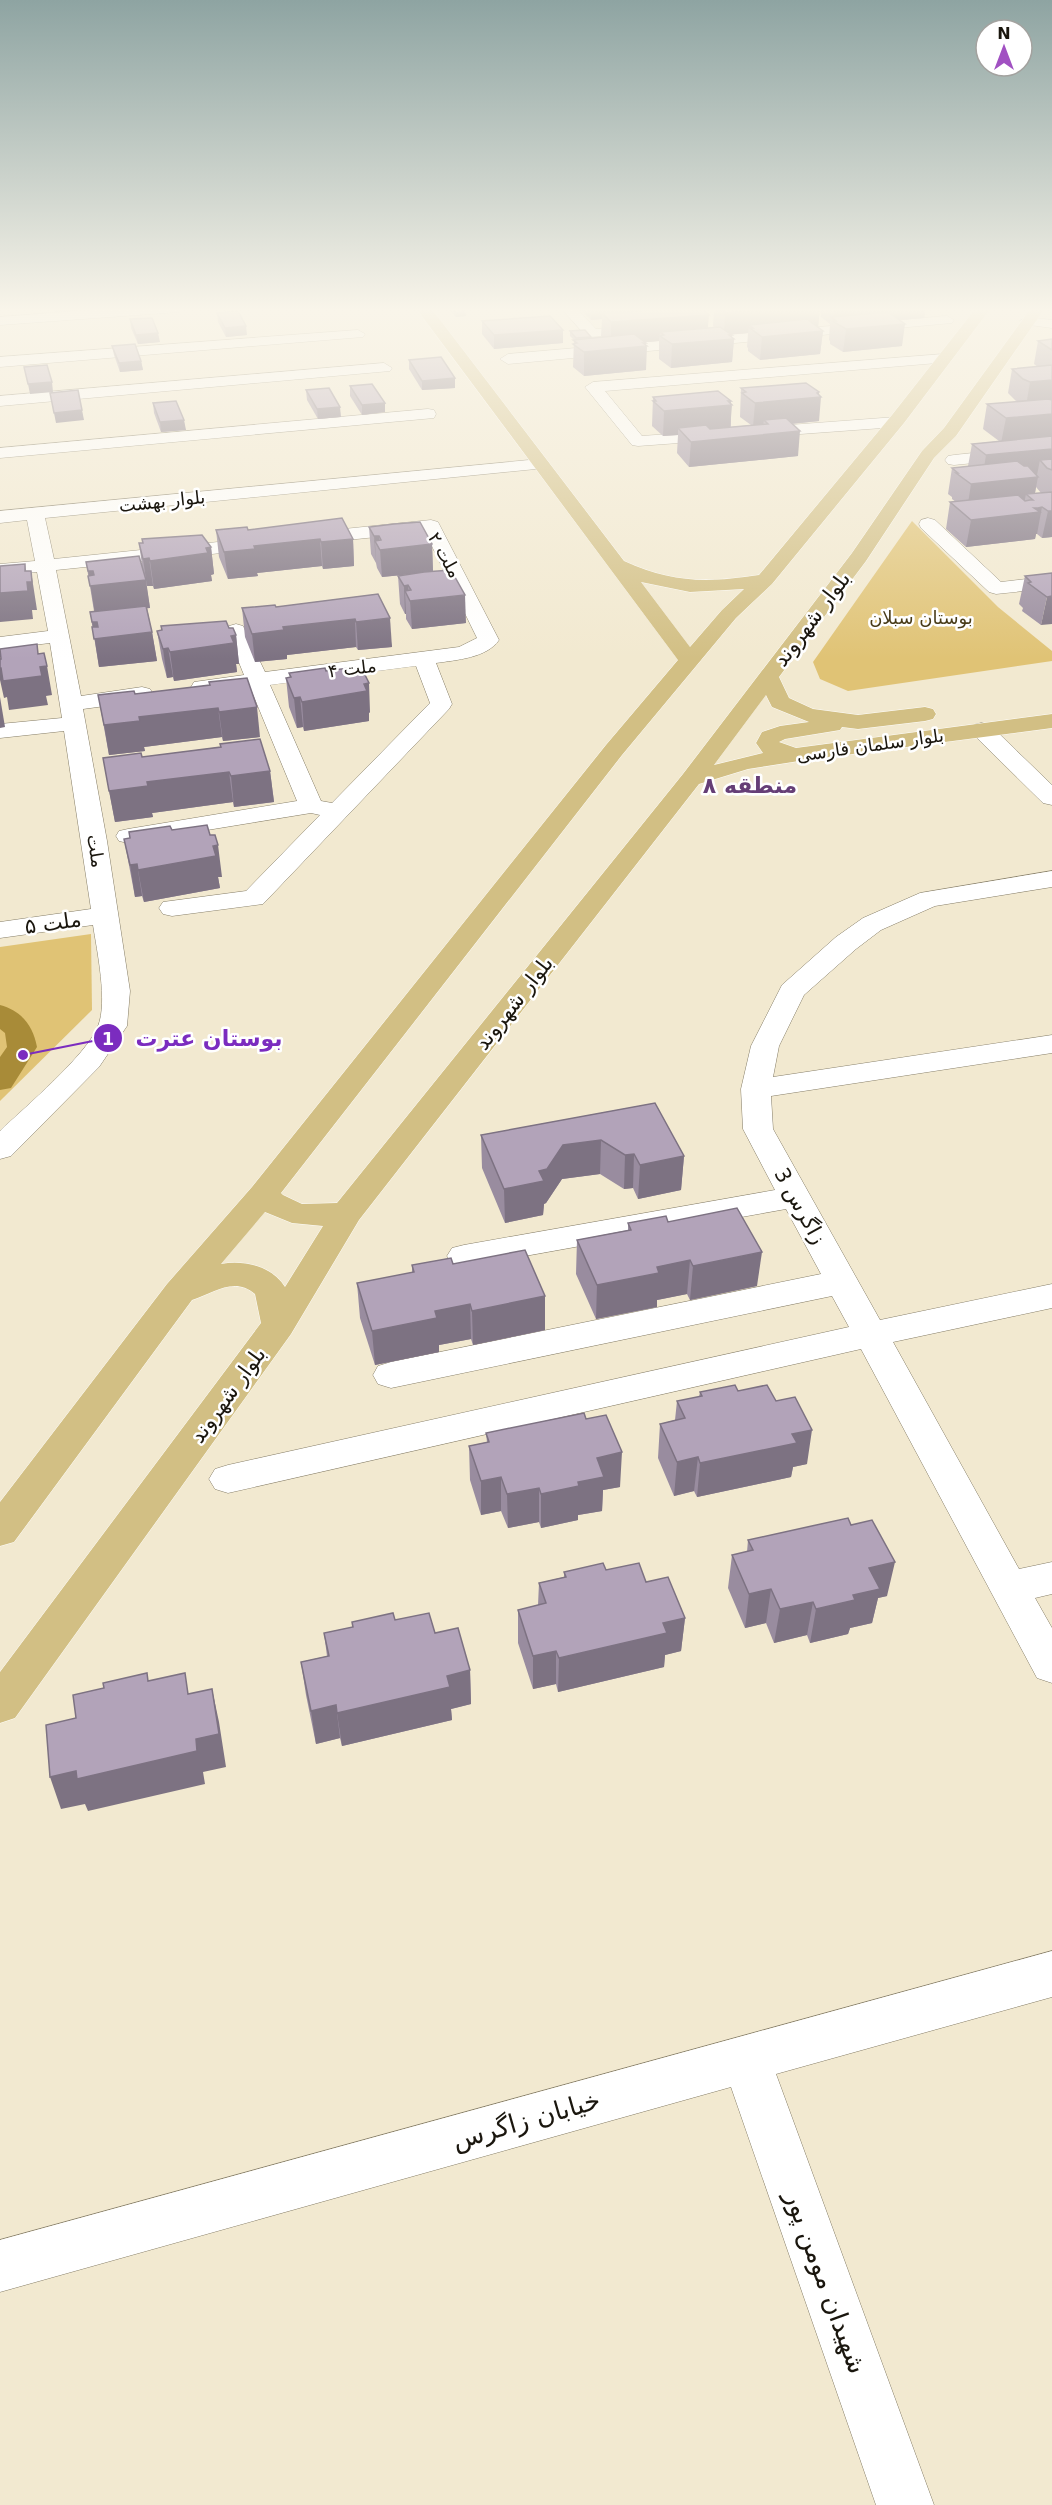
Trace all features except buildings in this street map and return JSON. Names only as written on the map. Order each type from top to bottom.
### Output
[{"type":"main road","points":[[511,425],[690,661]]},
{"type":"main road","name":"بلوار شهروند","points":[[0,1705],[279,1324],[347,1213],[691,779],[859,557],[916,425]]},
{"type":"main road","name":"بلوار شهروند","points":[[0,1531],[179,1292],[263,1194],[614,750],[729,614],[910,440],[950,432],[956,425]]},
{"type":"main road","points":[[617,564],[634,574],[658,582],[685,585],[714,586],[765,580]]},
{"type":"main road","name":"بلوار سلمان فارسی","points":[[768,677],[780,702],[808,716],[858,722],[950,711]]},
{"type":"main road","name":"بلوار سلمان فارسی","points":[[691,779],[745,763],[799,754],[1052,721]]},
{"type":"main road","points":[[799,754],[784,754],[772,749],[766,743],[770,737],[780,733],[858,722]]},
{"type":"main road","points":[[263,1194],[273,1205],[296,1214],[315,1217],[347,1213]]},
{"type":"main road","points":[[179,1292],[211,1277],[231,1274],[249,1276],[266,1284],[273,1297],[279,1324]]},
{"type":"street","points":[[0,453],[308,425]]},
{"type":"street","points":[[624,425],[635,439],[644,441],[910,440],[1052,450]]},
{"type":"street","name":"بلوار بهشت","points":[[0,507],[537,460]]},
{"type":"street","name":"بلوار بهشت","points":[[0,517],[537,460]]},
{"type":"street","name":"ملت","points":[[0,1149],[89,1062],[113,1026],[116,991],[59,636],[35,513]]},
{"type":"street","points":[[950,521],[928,524],[996,588],[1052,582]]},
{"type":"street","name":"ملت ۲","points":[[45,566],[431,526],[489,640]]},
{"type":"street","points":[[0,570],[45,566]]},
{"type":"street","points":[[236,630],[311,806]]},
{"type":"street","points":[[0,643],[59,636]]},
{"type":"street","name":"ملت ۴","points":[[186,689],[464,653],[489,640]]},
{"type":"street","points":[[172,908],[254,898],[441,704],[424,658]]},
{"type":"street","points":[[0,731],[163,692]]},
{"type":"street","points":[[982,730],[1052,798]]},
{"type":"street","points":[[128,836],[311,806],[338,811]]},
{"type":"street","name":"زاگرس 3","points":[[1052,879],[929,899],[872,924],[846,943],[792,991],[765,1046],[756,1089],[758,1130],[1052,1666]]},
{"type":"street","name":"ملت ۵","points":[[0,930],[105,915]]},
{"type":"street","points":[[756,1089],[1052,1044]]},
{"type":"street","points":[[464,1256],[794,1197]]},
{"type":"street","points":[[391,1375],[841,1282]]},
{"type":"street","points":[[228,1479],[1052,1296]]},
{"type":"street","points":[[1009,1588],[1052,1578]]},
{"type":"street","name":"خیابان زاگرس","points":[[0,2266],[1052,1974]]},
{"type":"street","name":"شهیدان مومن پور","points":[[746,2059],[905,2505]]},
{"type":"green space","name":"بوستان سبلان","points":[[912,521],[998,607],[1052,651],[1052,661],[848,691],[820,679],[813,662]]},
{"type":"green space","points":[[91,934],[92,1010],[0,1101],[0,947]]},
{"type":"waterway","points":[[0,1014],[19,1030],[22,1047],[0,1081]]},
{"type":"place","name":"بوستان عترت","points":[[23,1055]]},
{"type":"district","name":"منطقه ۸","points":[[750,785]]}]
